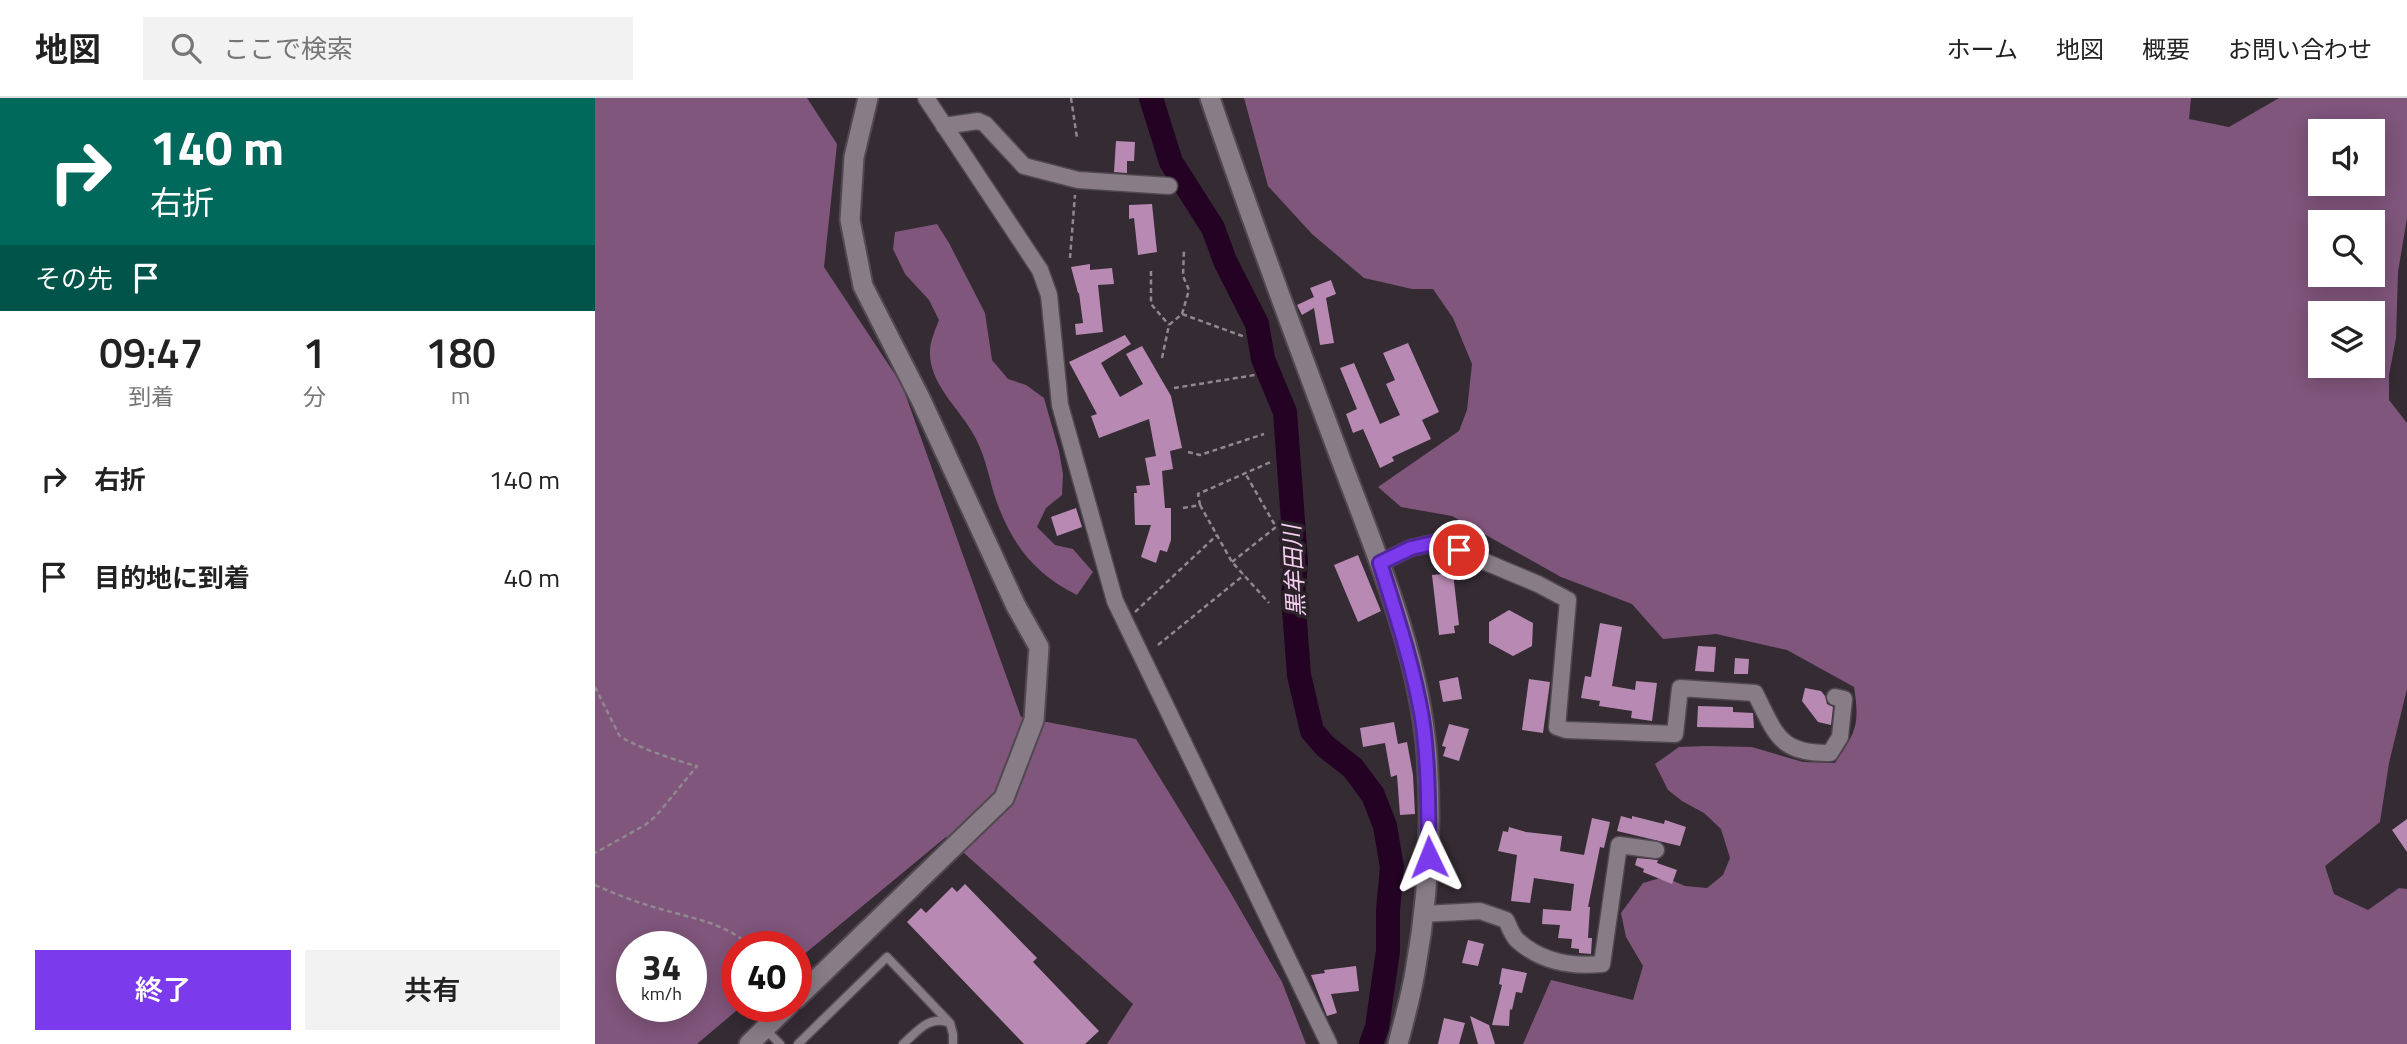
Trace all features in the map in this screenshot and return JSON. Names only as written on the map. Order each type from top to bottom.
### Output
[{"type":"street","points":[[812,984],[1004,798],[1034,720],[1039,647],[1016,606],[921,400],[863,286],[850,220],[853,157],[868,98]]},
{"type":"street","points":[[926,98],[1039,270],[1049,295],[1060,405],[1115,601],[1329,1044]]},
{"type":"street","points":[[1210,98],[1256,234],[1380,563],[1408,655],[1422,718],[1427,755],[1429,857],[1415,974],[1398,1044]]},
{"type":"street","points":[[944,126],[978,121],[985,124],[1024,166],[1077,180],[1169,186]]},
{"type":"street","points":[[1380,563],[1411,548],[1438,542],[1515,574],[1568,600],[1557,727],[1566,730],[1675,734],[1680,688],[1755,693],[1773,728],[1790,747],[1811,754],[1830,753],[1840,737],[1845,699],[1835,697]]},
{"type":"street","points":[[1423,914],[1480,911],[1506,920],[1515,939],[1549,960],[1577,966],[1602,964],[1619,845],[1656,850]]},
{"type":"street","points":[[749,1044],[772,1022]]},
{"type":"lane","points":[[798,1044],[887,957],[950,1023],[953,1044]]},
{"type":"lane","points":[[904,1044],[926,1023],[938,1019],[950,1023]]},
{"type":"lane","points":[[765,1029],[780,1044]]},
{"type":"path","points":[[1071,98],[1077,138]]},
{"type":"path","points":[[1070,258],[1075,188]]},
{"type":"path","points":[[1162,358],[1169,325],[1182,314],[1189,290],[1183,276],[1184,250]]},
{"type":"path","points":[[1151,271],[1151,304],[1169,325]]},
{"type":"path","points":[[1182,314],[1245,337]]},
{"type":"path","points":[[1174,388],[1255,375]]},
{"type":"path","points":[[1188,452],[1200,456],[1264,434]]},
{"type":"path","points":[[1269,603],[1232,562],[1200,505],[1198,494],[1273,461]]},
{"type":"path","points":[[1232,562],[1276,527],[1245,473]]},
{"type":"path","points":[[1183,509],[1200,505]]},
{"type":"path","points":[[1133,614],[1217,535]]},
{"type":"path","points":[[1158,645],[1244,575]]},
{"type":"path","points":[[595,687],[615,728],[624,740],[681,763],[697,766],[656,816],[595,853]]},
{"type":"path","points":[[595,885],[638,902],[730,931]]},
{"type":"shaded area","points":[[595,98],[807,98],[837,144],[824,267],[902,385],[1021,717],[1136,739],[1282,982],[1306,1044],[1107,1044],[1133,1004],[946,837],[812,948],[812,931],[721,931],[723,1022],[697,1044],[595,1044]]},
{"type":"shaded area","points":[[1244,98],[2191,98],[2189,119],[2229,127],[2279,98],[2407,98],[2407,218],[2398,272],[2396,338],[2389,375],[2389,400],[2407,423],[2407,689],[2389,763],[2380,822],[2325,866],[2334,894],[2368,910],[2399,888],[2407,889],[2407,1044],[1523,1044],[1551,980],[1633,1000],[1643,966],[1626,937],[1621,913],[1643,883],[1664,877],[1685,886],[1707,888],[1723,875],[1730,858],[1721,829],[1704,813],[1668,790],[1655,764],[1679,747],[1707,746],[1752,747],[1803,762],[1835,763],[1855,728],[1857,711],[1854,687],[1787,650],[1716,634],[1663,639],[1632,604],[1561,577],[1452,516],[1401,507],[1378,487],[1459,431],[1467,410],[1472,364],[1453,318],[1433,289],[1412,289],[1364,278],[1312,234],[1268,186]]},
{"type":"shaded area","points":[[937,224],[985,313],[992,360],[1008,379],[1026,385],[1044,398],[1059,451],[1063,474],[1062,495],[1046,508],[1037,527],[1055,545],[1073,549],[1093,572],[1077,595],[1037,568],[1009,531],[976,439],[936,379],[930,346],[939,320],[929,300],[905,274],[893,249],[895,232]]},
{"type":"building","points":[[1116,141],[1135,142],[1134,161],[1127,161],[1127,173],[1114,172]]},
{"type":"building","points":[[1152,204],[1157,252],[1138,255],[1134,218],[1129,219],[1129,205]]},
{"type":"building","points":[[1090,264],[1090,270],[1112,268],[1114,284],[1098,285],[1103,332],[1076,335],[1075,324],[1083,323],[1079,293],[1071,267]]},
{"type":"building","points":[[1331,280],[1336,294],[1326,298],[1334,343],[1320,345],[1314,308],[1302,315],[1297,305],[1314,297],[1310,288]]},
{"type":"building","points":[[1125,335],[1131,344],[1101,363],[1120,397],[1143,384],[1126,354],[1142,346],[1171,396],[1182,448],[1170,451],[1173,469],[1162,471],[1165,508],[1171,508],[1171,540],[1167,552],[1160,550],[1156,563],[1141,557],[1151,525],[1135,525],[1136,486],[1150,485],[1145,458],[1156,456],[1149,419],[1099,438],[1091,416],[1097,414],[1069,362]]},
{"type":"building","points":[[1408,343],[1439,412],[1422,420],[1431,439],[1392,457],[1394,461],[1380,468],[1363,429],[1353,433],[1346,414],[1357,409],[1340,368],[1354,363],[1380,424],[1400,415],[1386,384],[1395,380],[1383,353]]},
{"type":"building","points":[[1076,508],[1082,527],[1057,536],[1051,517]]},
{"type":"building","points":[[1358,555],[1381,611],[1358,622],[1334,565]]},
{"type":"building","points":[[1453,573],[1459,625],[1454,626],[1455,633],[1439,635],[1432,575]]},
{"type":"building","points":[[1509,610],[1533,623],[1532,646],[1513,656],[1489,643],[1489,622]]},
{"type":"building","points":[[1600,623],[1622,627],[1612,686],[1635,690],[1636,681],[1657,683],[1652,721],[1631,718],[1632,711],[1599,706],[1600,701],[1581,698],[1585,676],[1591,677]]},
{"type":"building","points":[[1698,646],[1716,647],[1714,672],[1695,671]]},
{"type":"building","points":[[1735,658],[1749,659],[1748,674],[1734,674]]},
{"type":"building","points":[[1458,677],[1462,699],[1443,702],[1439,681]]},
{"type":"building","points":[[1529,679],[1550,682],[1543,733],[1522,730]]},
{"type":"building","points":[[1805,688],[1821,691],[1827,704],[1833,707],[1831,725],[1818,722],[1802,701]]},
{"type":"building","points":[[1698,706],[1733,707],[1733,712],[1753,713],[1754,728],[1697,727]]},
{"type":"building","points":[[1394,722],[1398,744],[1407,742],[1413,775],[1415,814],[1400,815],[1397,775],[1391,777],[1385,743],[1363,747],[1360,728]]},
{"type":"building","points":[[1449,724],[1469,729],[1459,761],[1443,756],[1446,747],[1442,746]]},
{"type":"building","points":[[1621,816],[1664,824],[1665,820],[1686,827],[1680,846],[1617,831]]},
{"type":"building","points":[[1592,818],[1610,822],[1604,848],[1600,847],[1588,907],[1591,954],[1579,953],[1579,949],[1571,948],[1572,939],[1558,938],[1560,925],[1542,924],[1543,909],[1571,911],[1574,884],[1534,878],[1530,903],[1511,901],[1517,855],[1498,851],[1503,831],[1508,832],[1509,827],[1562,836],[1560,851],[1584,855]]},
{"type":"building","points":[[2407,819],[2407,852],[2392,830]]},
{"type":"building","points":[[1637,858],[1658,860],[1657,863],[1677,870],[1672,884],[1643,872],[1644,869],[1635,865]]},
{"type":"building","points":[[965,884],[1037,958],[1033,962],[1099,1031],[1085,1044],[1024,1044],[907,922],[921,908],[926,913],[952,887],[957,892]]},
{"type":"building","points":[[1468,940],[1484,944],[1478,966],[1462,963]]},
{"type":"building","points":[[1356,966],[1359,991],[1331,994],[1337,1013],[1327,1016],[1311,975],[1325,973],[1324,970]]},
{"type":"building","points":[[1502,968],[1527,973],[1522,993],[1516,992],[1512,1010],[1510,1009],[1509,1026],[1492,1025],[1502,985],[1499,984]]},
{"type":"building","points":[[1470,1016],[1489,1025],[1495,1044],[1478,1044]]},
{"type":"building","points":[[1444,1018],[1465,1023],[1459,1044],[1438,1044]]},
{"type":"waterway","name":"黒牟田川","points":[[1151,98],[1171,162],[1213,228],[1225,261],[1257,324],[1263,359],[1285,412],[1296,562],[1293,596],[1299,675],[1312,731],[1325,746],[1353,768],[1373,795],[1385,826],[1392,867],[1388,951],[1377,1027],[1371,1044]]},
{"type":"route","points":[[1429,857],[1427,755],[1422,718],[1408,655],[1380,563],[1411,548],[1438,542],[1459,550]]}]
